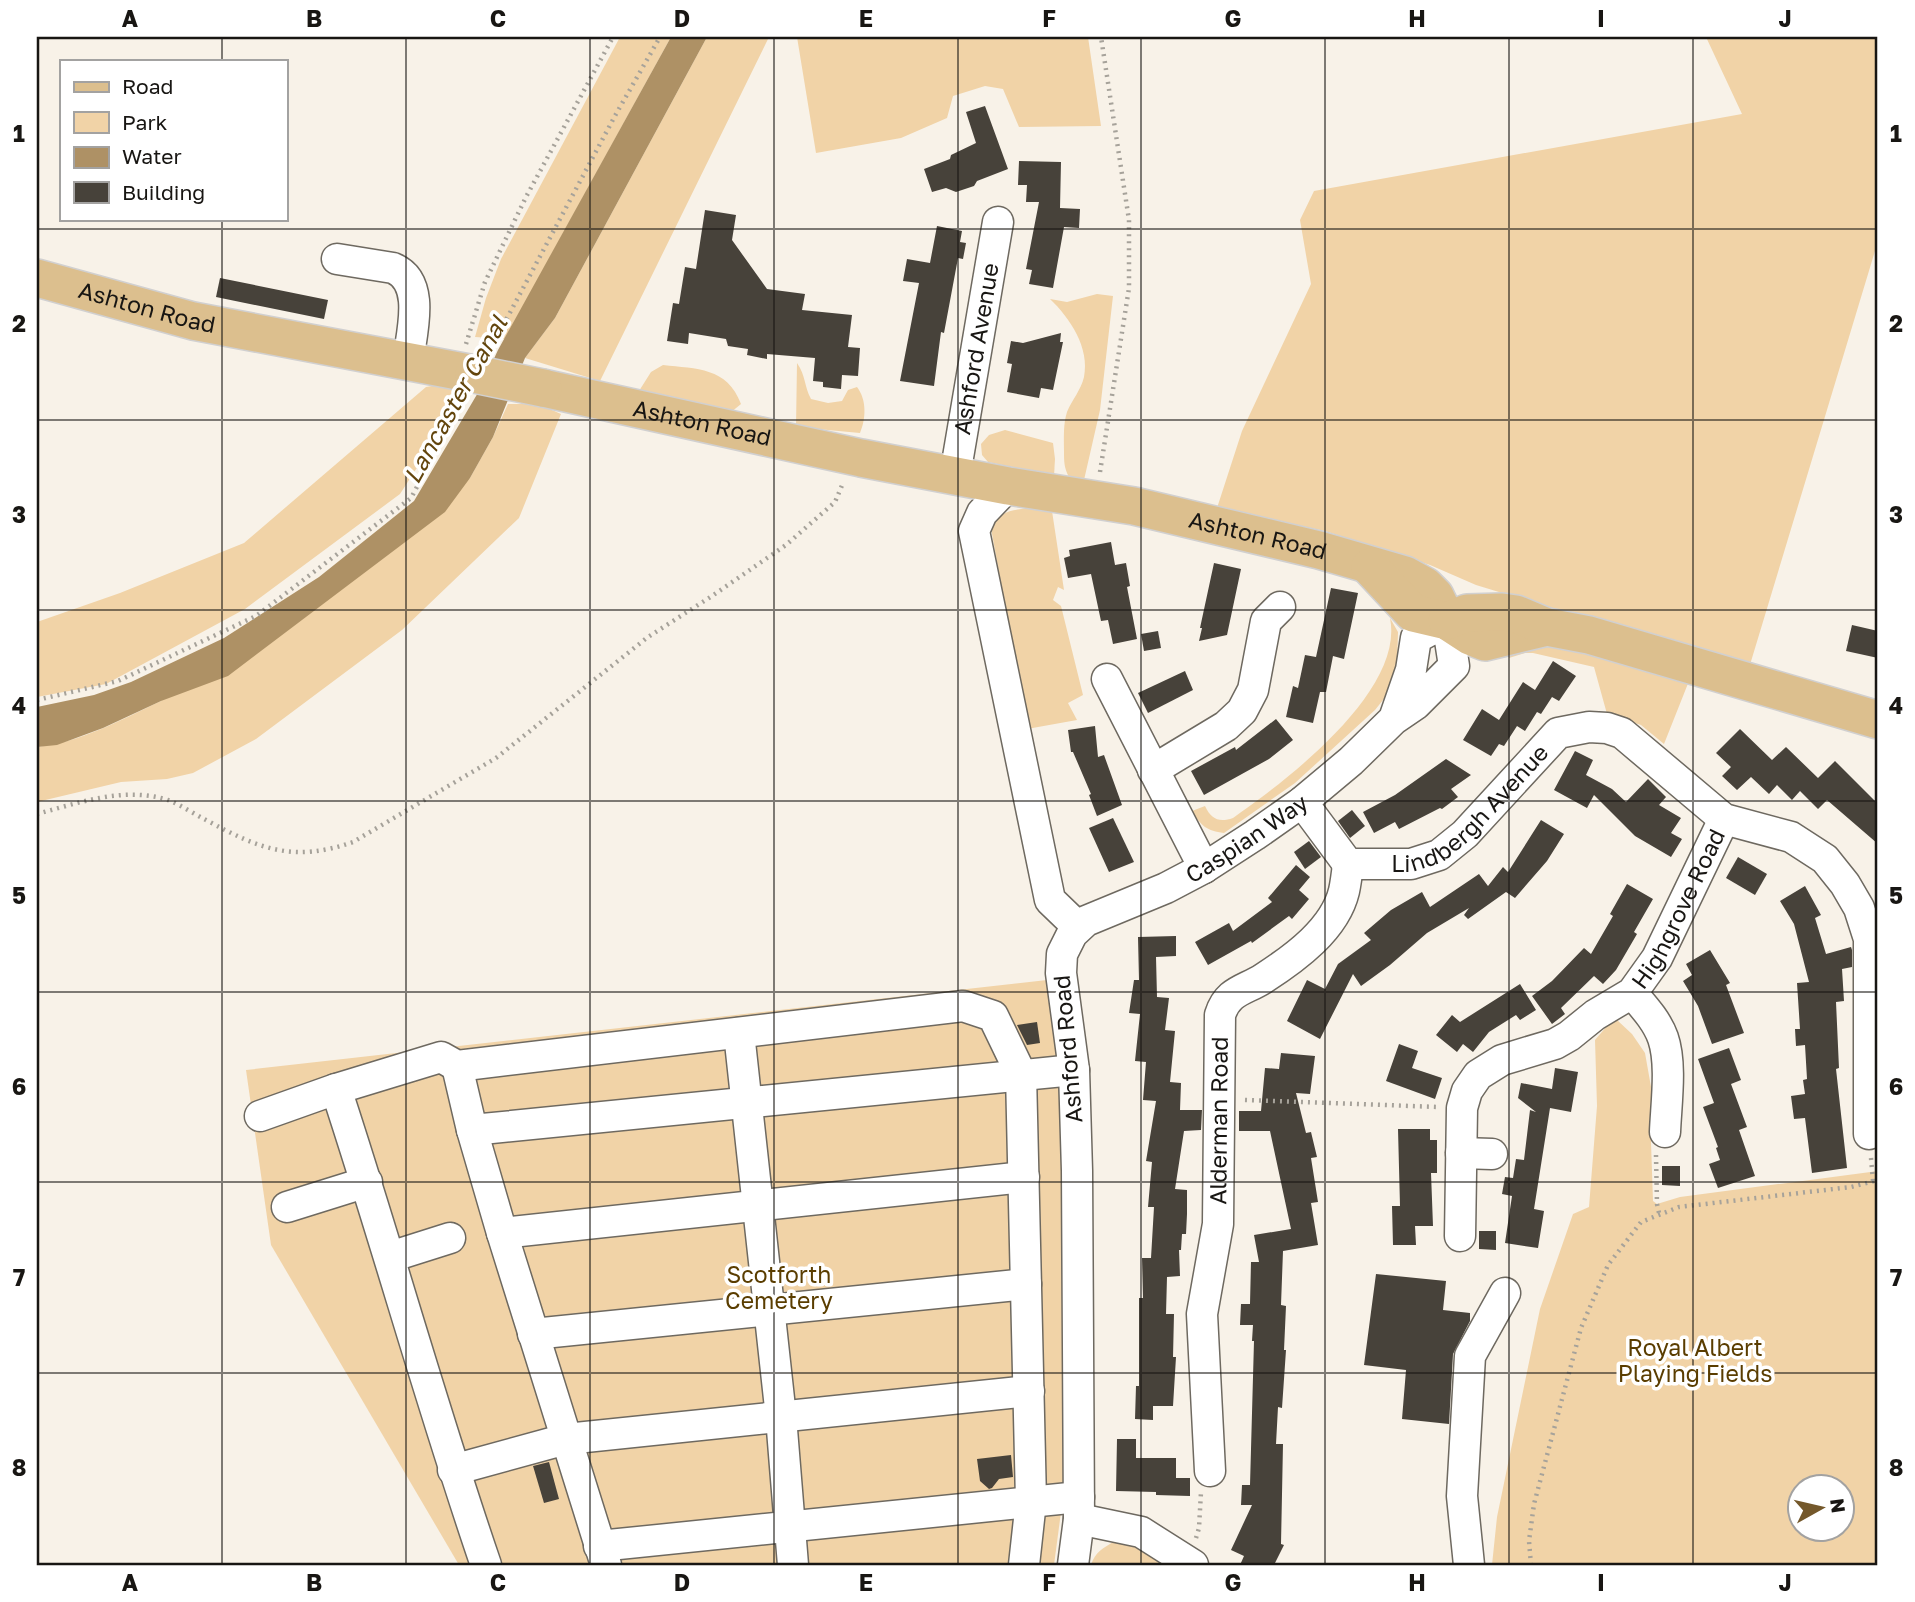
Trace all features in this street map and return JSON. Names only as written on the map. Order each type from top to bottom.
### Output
[{"type":"main road","name":"Ashton Road","points":[[37,278],[193,321],[472,372],[853,456],[1009,486],[1134,506],[1306,547],[1368,566],[1412,613],[1447,621],[1485,642],[1547,627],[1589,635],[1878,720]]},
{"type":"street","name":"Ashford Avenue","points":[[956,475],[998,222]]},
{"type":"street","points":[[337,259],[393,268],[401,271],[411,284],[414,303],[408,362]]},
{"type":"street","points":[[1009,486],[982,513],[974,531],[1050,900],[1078,927]]},
{"type":"street","points":[[1153,769],[1226,726],[1242,710],[1253,690],[1266,621],[1280,607]]},
{"type":"street","name":"Caspian Way","points":[[1078,927],[1204,868],[1302,802],[1343,768],[1394,719],[1416,704],[1454,666],[1447,621],[1416,638],[1410,670],[1394,719]]},
{"type":"street","points":[[1106,690],[1153,769],[1204,868]]},
{"type":"street","name":"Lindbergh Avenue","points":[[1302,802],[1348,864],[1411,864],[1439,855],[1465,834],[1558,733],[1589,727],[1607,728],[1622,733],[1724,819],[1791,837],[1811,848],[1825,859],[1859,908],[1869,939],[1873,1100],[1869,1134]]},
{"type":"street","name":"Highgrove Road","points":[[1460,1236],[1462,1108],[1467,1091],[1478,1075],[1502,1060],[1555,1044],[1632,993],[1657,958],[1724,819]]},
{"type":"street","name":"Alderman Road","points":[[1210,1471],[1197,1436],[1202,1314],[1218,1224],[1220,1015],[1224,1002],[1233,994],[1263,979],[1301,951],[1328,924],[1344,894],[1348,864]]},
{"type":"street","name":"Ashford Road","points":[[1073,1565],[1079,1508],[1077,1171],[1074,1070],[1060,963],[1066,945],[1078,927]]},
{"type":"street","points":[[1632,993],[1654,1019],[1664,1040],[1667,1064],[1665,1132]]},
{"type":"street","points":[[260,1116],[336,1088],[441,1057],[457,1066],[963,1006],[993,1016],[1021,1074],[1031,1501],[1024,1565]]},
{"type":"street","points":[[739,1033],[781,1417],[793,1565]]},
{"type":"street","points":[[457,1066],[472,1130],[502,1233],[603,1555],[790,1525],[1031,1501],[1079,1508],[1141,1532],[1188,1562]]},
{"type":"street","points":[[472,1130],[1074,1070]]},
{"type":"street","points":[[336,1088],[390,1257],[453,1470],[486,1565]]},
{"type":"street","points":[[1461,1153],[1492,1154]]},
{"type":"street","points":[[502,1233],[1024,1177]]},
{"type":"street","points":[[287,1207],[367,1182]]},
{"type":"street","points":[[390,1257],[450,1238]]},
{"type":"street","points":[[533,1334],[1026,1284]]},
{"type":"street","points":[[1469,1565],[1462,1496],[1470,1356],[1505,1293]]},
{"type":"street","points":[[453,1470],[566,1439],[1029,1391]]},
{"type":"path","points":[[472,372],[469,336],[485,282],[526,197],[613,37]]},
{"type":"path","points":[[37,700],[117,681],[256,616],[411,498],[472,372],[660,37]]},
{"type":"path","points":[[1095,500],[1129,288],[1129,220],[1101,37]]},
{"type":"path","points":[[37,814],[106,796],[142,797],[168,800],[248,843],[278,852],[328,851],[353,842],[496,758],[648,637],[786,545],[835,502],[853,456]]},
{"type":"path","points":[[1219,1099],[1462,1108]]},
{"type":"path","points":[[1660,1213],[1657,1204],[1656,1148],[1665,1132]]},
{"type":"path","points":[[1531,1565],[1529,1541],[1534,1504],[1581,1328],[1608,1265],[1641,1222],[1679,1207],[1851,1187],[1878,1180]]},
{"type":"path","points":[[1188,1562],[1199,1528],[1202,1476],[1210,1471]]},
{"type":"green space","points":[[620,37],[671,37],[505,339],[475,337],[501,259]]},
{"type":"green space","points":[[707,37],[769,37],[600,381],[525,358],[555,318]]},
{"type":"green space","points":[[797,37],[1088,37],[1101,126],[1019,127],[1003,89],[985,86],[953,96],[947,118],[901,138],[816,153]]},
{"type":"green space","points":[[1706,37],[1878,37],[1878,241],[1749,668],[1476,585],[1430,565],[1325,531],[1217,508],[1242,431],[1311,284],[1300,220],[1314,191],[1742,114]]},
{"type":"green space","points":[[1097,294],[1113,296],[1100,410],[1084,480],[1069,477],[1067,474],[1064,437],[1067,412],[1084,377],[1084,355],[1071,324],[1050,299],[1067,302]]},
{"type":"green space","points":[[797,363],[811,399],[828,403],[842,401],[848,390],[857,387],[863,398],[864,410],[860,433],[796,427]]},
{"type":"green space","points":[[663,365],[699,369],[719,376],[728,383],[741,404],[730,413],[639,391],[651,372]]},
{"type":"green space","points":[[474,379],[400,494],[245,609],[106,684],[37,697],[37,622],[120,593],[244,543],[426,387]]},
{"type":"green space","points":[[508,404],[538,404],[561,414],[519,518],[402,630],[256,739],[193,773],[167,779],[121,782],[37,802],[37,747],[85,735],[161,701],[470,478]]},
{"type":"green space","points":[[1005,430],[1053,443],[1054,476],[988,462],[982,455],[981,444],[989,435]]},
{"type":"green space","points":[[1030,508],[1052,511],[1064,590],[1058,587],[1053,600],[1061,606],[1083,695],[1068,703],[1077,720],[1027,729],[991,528],[1002,515]]},
{"type":"green space","points":[[1390,618],[1398,632],[1397,665],[1387,695],[1375,710],[1295,783],[1224,833],[1213,831],[1202,824],[1192,811],[1205,806],[1216,819],[1233,818],[1310,758],[1337,732],[1361,704],[1379,675],[1390,646]]},
{"type":"green space","points":[[1539,641],[1578,646],[1689,681],[1664,744],[1641,725],[1607,714],[1594,667],[1533,653],[1509,658],[1507,647]]},
{"type":"green space","name":"Scotforth Cemetery","points":[[1047,980],[1058,1060],[1064,1140],[1063,1497],[1054,1565],[459,1565],[271,1245],[246,1070]]},
{"type":"green space","name":"Royal Albert Playing Fields","points":[[1617,1020],[1632,1034],[1645,1053],[1656,1115],[1651,1142],[1653,1201],[1657,1204],[1680,1197],[1878,1171],[1878,1565],[1492,1565],[1497,1517],[1540,1309],[1573,1214],[1589,1207],[1597,1106],[1595,1040],[1607,1026]]},
{"type":"green space","points":[[1115,1541],[1130,1543],[1163,1565],[1091,1565],[1103,1548]]},
{"type":"water","points":[[671,37],[707,37],[555,318],[525,358],[493,437],[470,478],[445,512],[228,676],[161,701],[103,728],[57,745],[37,747],[37,707],[94,695],[131,682],[224,638],[319,577],[414,501],[479,391],[498,350]]},
{"type":"building","points":[[985,106],[1008,169],[956,192],[946,188],[932,192],[924,169],[950,159],[951,155],[976,143],[966,112]]},
{"type":"building","points":[[1019,161],[1061,162],[1060,208],[1080,209],[1079,228],[1064,227],[1053,288],[1029,284],[1032,270],[1026,269],[1039,202],[1026,202],[1027,185],[1018,185]]},
{"type":"building","points":[[705,210],[736,215],[732,240],[767,289],[805,294],[802,310],[852,315],[848,347],[860,348],[858,376],[842,375],[841,389],[823,387],[823,382],[813,381],[815,358],[767,354],[767,359],[747,355],[748,349],[728,346],[726,339],[689,333],[688,344],[667,341],[673,303],[679,304],[685,267],[696,269]]},
{"type":"building","points":[[937,226],[962,231],[960,242],[966,243],[963,259],[958,258],[944,333],[941,332],[934,386],[900,381],[919,283],[903,281],[907,259],[930,263]]},
{"type":"building","points":[[220,278],[328,300],[324,319],[216,297]]},
{"type":"building","points":[[1061,333],[1060,342],[1063,342],[1053,390],[1041,388],[1039,398],[1007,392],[1012,364],[1007,363],[1011,341],[1023,343]]},
{"type":"building","points":[[1111,542],[1115,565],[1126,563],[1130,586],[1127,587],[1137,639],[1113,644],[1108,620],[1101,621],[1091,574],[1068,578],[1064,558],[1070,556],[1069,550]]},
{"type":"building","points":[[1214,563],[1241,569],[1227,635],[1199,641],[1200,628]]},
{"type":"building","points":[[1331,588],[1358,593],[1344,659],[1333,656],[1326,692],[1320,692],[1313,723],[1286,717],[1293,686],[1298,688],[1305,655],[1316,657]]},
{"type":"building","points":[[1852,625],[1878,631],[1878,658],[1846,651]]},
{"type":"building","points":[[1158,631],[1161,648],[1144,651],[1141,634]]},
{"type":"building","points":[[1553,661],[1576,676],[1559,701],[1552,697],[1541,714],[1537,712],[1525,731],[1517,726],[1504,746],[1499,744],[1491,756],[1463,740],[1482,709],[1499,720],[1523,682],[1535,690]]},
{"type":"building","points":[[1185,671],[1193,690],[1148,713],[1138,693]]},
{"type":"building","points":[[1276,719],[1293,740],[1269,759],[1204,795],[1191,771],[1235,747],[1236,750]]},
{"type":"building","points":[[1095,726],[1098,757],[1104,755],[1122,805],[1097,816],[1089,795],[1091,794],[1071,752],[1068,730]]},
{"type":"building","points":[[1740,729],[1772,760],[1786,747],[1818,778],[1835,761],[1878,804],[1878,844],[1827,800],[1818,809],[1800,791],[1792,800],[1777,785],[1769,794],[1751,777],[1737,790],[1722,776],[1731,767],[1716,753]]},
{"type":"building","points":[[1575,751],[1593,760],[1586,775],[1612,789],[1626,802],[1648,779],[1666,797],[1659,805],[1681,818],[1671,833],[1682,839],[1671,857],[1635,836],[1594,795],[1587,808],[1554,790]]},
{"type":"building","points":[[1446,759],[1471,775],[1451,789],[1458,797],[1442,809],[1399,829],[1395,822],[1374,833],[1363,812],[1395,795]]},
{"type":"building","points":[[1352,810],[1365,826],[1350,838],[1338,821]]},
{"type":"building","points":[[1113,818],[1134,862],[1109,872],[1089,828]]},
{"type":"building","points":[[1541,820],[1564,834],[1547,861],[1515,898],[1506,892],[1468,919],[1464,915],[1469,908],[1427,933],[1361,986],[1353,974],[1320,1039],[1287,1021],[1307,980],[1325,989],[1338,964],[1371,940],[1364,933],[1391,910],[1422,892],[1430,907],[1479,874],[1488,886],[1503,867],[1508,872]]},
{"type":"building","points":[[1309,841],[1321,857],[1305,869],[1294,852]]},
{"type":"building","points":[[1738,857],[1767,874],[1755,895],[1726,878]]},
{"type":"building","points":[[1296,865],[1310,877],[1299,890],[1309,899],[1292,919],[1289,916],[1252,943],[1251,941],[1208,965],[1195,942],[1229,923],[1233,931],[1272,902],[1268,898]]},
{"type":"building","points":[[1627,884],[1653,899],[1634,932],[1637,934],[1616,970],[1603,984],[1594,976],[1561,1008],[1565,1014],[1552,1024],[1532,996],[1552,981],[1584,948],[1591,954],[1613,916],[1610,914]]},
{"type":"building","points":[[1805,886],[1821,915],[1815,918],[1826,954],[1851,947],[1852,950],[1852,967],[1842,969],[1844,1001],[1836,1002],[1839,1068],[1836,1069],[1847,1168],[1812,1173],[1805,1118],[1794,1119],[1791,1096],[1805,1094],[1805,1045],[1796,1046],[1795,1029],[1800,1029],[1797,983],[1809,982],[1794,924],[1780,901]]},
{"type":"building","points":[[1176,936],[1176,956],[1156,957],[1157,997],[1169,998],[1165,1030],[1175,1031],[1170,1082],[1181,1083],[1180,1110],[1202,1110],[1201,1130],[1184,1131],[1175,1189],[1187,1190],[1187,1214],[1186,1234],[1182,1234],[1179,1250],[1180,1276],[1167,1277],[1166,1314],[1174,1314],[1173,1357],[1176,1357],[1173,1406],[1153,1406],[1153,1420],[1135,1419],[1136,1386],[1139,1386],[1139,1298],[1143,1298],[1142,1258],[1151,1258],[1154,1207],[1148,1207],[1152,1162],[1146,1161],[1156,1101],[1143,1100],[1146,1062],[1135,1061],[1140,1014],[1129,1013],[1134,980],[1139,980],[1138,937]]},
{"type":"building","points":[[1710,950],[1730,983],[1726,985],[1744,1033],[1712,1044],[1698,1006],[1683,981],[1692,975],[1686,964]]},
{"type":"building","points":[[1520,984],[1536,1010],[1520,1020],[1516,1015],[1489,1032],[1473,1052],[1463,1044],[1457,1052],[1436,1035],[1452,1015],[1460,1022]]},
{"type":"building","points":[[1037,1022],[1040,1043],[1027,1045],[1017,1025]]},
{"type":"building","points":[[1399,1044],[1418,1051],[1412,1068],[1442,1078],[1435,1099],[1386,1081]]},
{"type":"building","points":[[1729,1048],[1741,1080],[1731,1084],[1747,1127],[1739,1130],[1755,1176],[1718,1188],[1709,1164],[1720,1160],[1716,1148],[1718,1147],[1703,1107],[1714,1103],[1698,1059]]},
{"type":"building","points":[[1281,1053],[1315,1056],[1310,1094],[1296,1093],[1306,1133],[1311,1132],[1317,1157],[1311,1158],[1318,1202],[1311,1203],[1318,1245],[1283,1251],[1281,1305],[1286,1306],[1286,1350],[1282,1408],[1278,1407],[1276,1444],[1283,1444],[1281,1544],[1284,1545],[1274,1565],[1240,1565],[1244,1556],[1231,1550],[1252,1505],[1241,1505],[1242,1485],[1250,1485],[1254,1341],[1253,1325],[1240,1325],[1241,1304],[1250,1304],[1251,1262],[1259,1262],[1254,1235],[1291,1229],[1270,1131],[1239,1131],[1239,1111],[1261,1111],[1265,1068],[1279,1069]]},
{"type":"building","points":[[1555,1068],[1578,1072],[1571,1112],[1550,1108],[1534,1209],[1544,1211],[1538,1248],[1505,1243],[1512,1196],[1502,1194],[1505,1177],[1513,1178],[1516,1159],[1524,1160],[1530,1110],[1536,1112],[1518,1098],[1521,1083],[1552,1089]]},
{"type":"building","points":[[1398,1129],[1430,1129],[1430,1140],[1437,1140],[1437,1173],[1431,1173],[1433,1226],[1415,1226],[1416,1245],[1393,1245],[1392,1206],[1400,1206]]},
{"type":"building","points":[[1662,1166],[1680,1166],[1680,1186],[1662,1185]]},
{"type":"building","points":[[1479,1231],[1496,1231],[1496,1250],[1479,1249]]},
{"type":"building","points":[[1376,1274],[1446,1281],[1443,1310],[1470,1313],[1470,1321],[1453,1354],[1449,1424],[1402,1419],[1406,1370],[1364,1365]]},
{"type":"building","points":[[1117,1439],[1136,1439],[1136,1458],[1176,1458],[1176,1478],[1190,1478],[1190,1496],[1116,1491]]},
{"type":"building","points":[[1011,1455],[1013,1477],[999,1479],[989,1489],[980,1481],[977,1459]]},
{"type":"building","points":[[549,1462],[559,1499],[544,1503],[533,1466]]},
{"type":"water label","name":"Lancaster Canal","points":[[456,400]]}]
